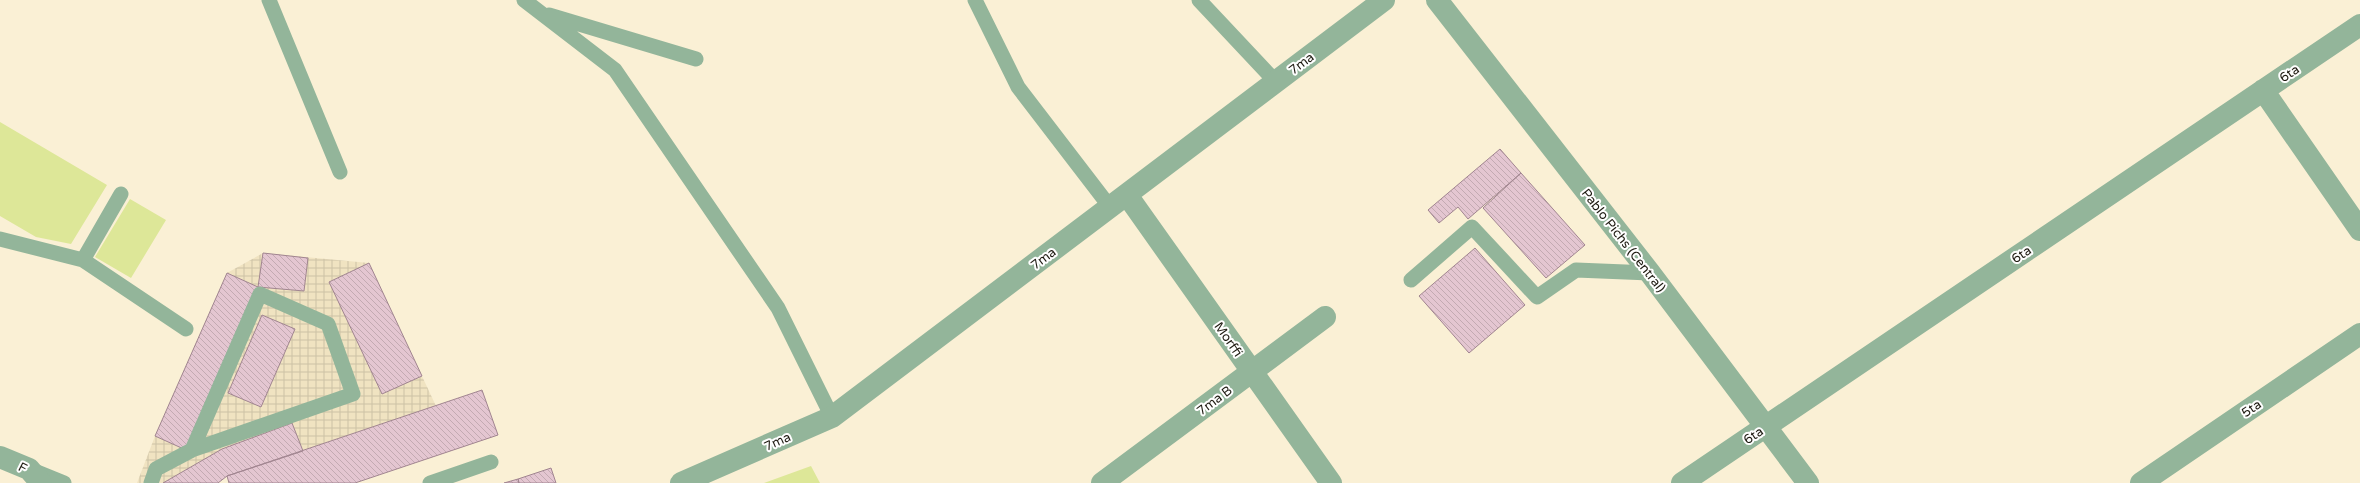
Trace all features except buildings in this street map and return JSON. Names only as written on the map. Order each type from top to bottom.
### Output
[{"type":"street","name":"7ma","points":[[681,483],[832,417],[1384,0]]},
{"type":"street","name":"Pablo Pichs (Central)","points":[[1437,0],[1650,273],[1764,428],[1808,483]]},
{"type":"street","name":"6ta","points":[[1682,483],[2360,25]]},
{"type":"street","points":[[2263,90],[2360,230]]},
{"type":"street","name":"Morffi","points":[[1118,201],[1252,371],[1332,483]]},
{"type":"street","name":"7ma B","points":[[1102,483],[1325,317]]},
{"type":"street","name":"5ta","points":[[2141,483],[2360,334]]},
{"type":"street","name":"F","points":[[0,457],[35,476]]},
{"type":"lane","points":[[269,0],[340,172]]},
{"type":"lane","points":[[524,0],[614,70],[778,308],[832,417]]},
{"type":"lane","points":[[975,0],[1018,87],[1118,201]]},
{"type":"lane","points":[[1199,0],[1276,82]]},
{"type":"lane","points":[[541,13],[696,60]]},
{"type":"lane","points":[[83,260],[121,194]]},
{"type":"lane","points":[[1411,280],[1472,226],[1537,297],[1576,270],[1650,273]]},
{"type":"lane","points":[[0,239],[83,260],[186,329]]},
{"type":"lane","points":[[151,483],[156,469],[192,450],[353,394],[328,324],[260,294],[192,450]]},
{"type":"lane","points":[[430,483],[491,462]]},
{"type":"lane","points":[[35,476],[64,483]]},
{"type":"shaded area","points":[[263,253],[369,263],[436,406],[227,476],[218,483],[137,483],[155,436],[227,273]]},
{"type":"green space","points":[[0,122],[107,185],[71,244],[36,237],[0,216]]},
{"type":"green space","points":[[130,199],[166,220],[131,278],[95,257]]},
{"type":"green space","points":[[811,466],[820,483],[764,483]]}]
